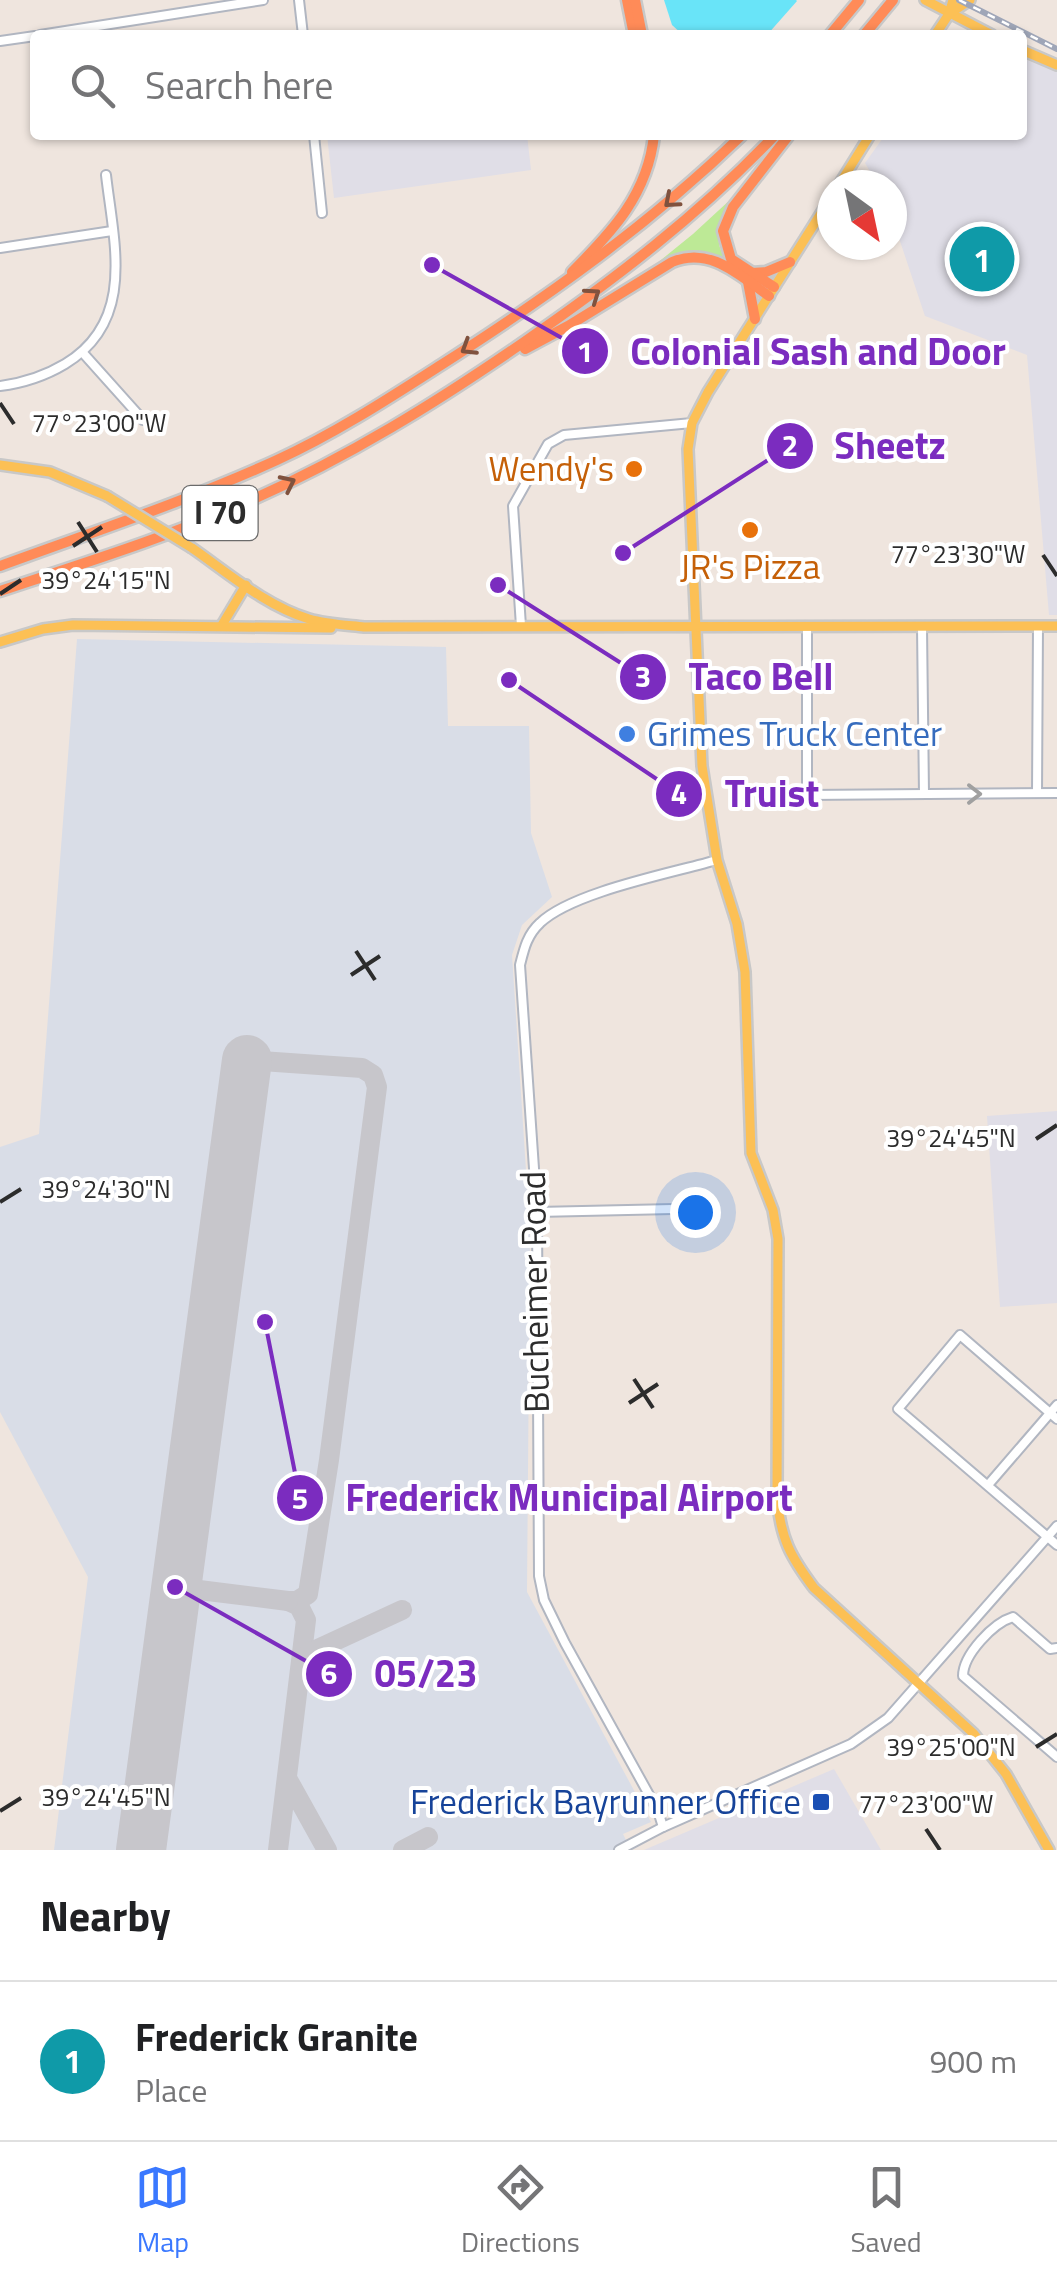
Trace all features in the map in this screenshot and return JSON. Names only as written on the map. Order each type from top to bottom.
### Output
[{"type":"highway","points":[[627,0],[636,30]]},
{"type":"highway","points":[[635,0],[638,30]]},
{"type":"highway","points":[[868,30],[893,0]]},
{"type":"highway","points":[[834,30],[857,2]]},
{"type":"highway","points":[[550,294],[620,223],[646,175],[653,140]]},
{"type":"highway","name":"I 70","points":[[0,566],[192,496],[280,459],[379,404],[550,294],[634,232],[736,140]]},
{"type":"highway","name":"I 70","points":[[0,592],[164,536],[248,502],[356,449],[484,370],[650,252],[770,140]]},
{"type":"highway","points":[[754,319],[750,277],[726,250],[724,221],[785,140]]},
{"type":"highway","points":[[484,370],[568,326],[680,258],[707,257],[772,291]]},
{"type":"highway","points":[[750,277],[790,262]]},
{"type":"main road","points":[[925,0],[982,30]]},
{"type":"main road","points":[[939,30],[954,0]]},
{"type":"main road","points":[[949,14],[970,0]]},
{"type":"main road","points":[[1027,52],[1057,66]]},
{"type":"main road","points":[[848,170],[867,140]]},
{"type":"main road","points":[[817,220],[692,423],[688,463],[702,766],[717,860],[737,924],[746,972],[751,1152],[773,1210],[778,1239],[780,1532],[794,1561],[814,1588],[974,1734],[1006,1774],[1049,1850]]},
{"type":"main road","points":[[0,465],[50,472],[108,496],[246,586],[308,618],[364,627]]},
{"type":"main road","points":[[222,625],[246,586]]},
{"type":"main road","points":[[1,642],[73,625],[1057,626]]},
{"type":"street","points":[[69,30],[263,0]]},
{"type":"street","points":[[299,0],[302,30]]},
{"type":"street","points":[[0,41],[30,36]]},
{"type":"street","points":[[315,140],[322,213]]},
{"type":"street","points":[[0,386],[46,375],[83,353],[100,334],[114,302],[117,273],[106,175]]},
{"type":"street","points":[[0,248],[112,231]]},
{"type":"street","points":[[83,353],[144,420]]},
{"type":"street","points":[[522,626],[513,506],[548,444],[564,435],[692,423]]},
{"type":"street","points":[[1038,626],[1038,793]]},
{"type":"street","points":[[807,627],[806,795],[1057,793]]},
{"type":"street","points":[[922,627],[924,794]]},
{"type":"street","name":"Bucheimer Road","points":[[663,1827],[658,1811],[544,1600],[537,1532],[537,1212],[520,965],[526,940],[541,921],[572,902],[717,860]]},
{"type":"street","points":[[537,1212],[673,1209]]},
{"type":"street","points":[[1053,1416],[960,1335],[898,1409],[1057,1544]]},
{"type":"street","points":[[988,1485],[1053,1416],[1057,1405]]},
{"type":"street","points":[[618,1849],[852,1744],[888,1718],[1057,1526]]},
{"type":"street","points":[[1057,1648],[1050,1648],[1013,1617],[1000,1620],[963,1665],[963,1676],[1057,1756]]},
{"type":"shaded area","points":[[1027,60],[1057,72],[1057,615],[1049,615],[1027,355],[925,316],[906,260],[907,170],[869,170],[865,163],[881,140],[1027,140]]},
{"type":"shaded area","points":[[328,140],[528,140],[531,170],[334,198]]},
{"type":"shaded area","points":[[77,639],[446,647],[448,726],[529,726],[531,833],[552,897],[522,925],[512,955],[530,1232],[527,1592],[651,1822],[623,1834],[631,1850],[54,1850],[88,1577],[0,1412],[0,1147],[39,1134]]},
{"type":"shaded area","points":[[1057,1111],[1057,1303],[1000,1307],[987,1116]]},
{"type":"shaded area","points":[[834,1769],[881,1850],[644,1850]]},
{"type":"green space","points":[[744,187],[727,211],[719,238],[724,257],[742,274],[714,257],[691,253],[640,277],[693,234]]},
{"type":"water","points":[[664,0],[797,1],[771,30],[678,30]]},
{"type":"taxiway","points":[[247,1060],[362,1068],[373,1075],[377,1087],[308,1594],[288,1601],[299,1606],[306,1620],[278,1850]]},
{"type":"taxiway","points":[[175,1587],[288,1601]]},
{"type":"taxiway","points":[[301,1663],[309,1653],[402,1610]]},
{"type":"taxiway","points":[[288,1780],[327,1850]]},
{"type":"taxiway","points":[[403,1850],[428,1837]]},
{"type":"runway","points":[[141,1850],[247,1060]]},
{"type":"railway","points":[[959,0],[1019,30]]},
{"type":"railway","points":[[1027,34],[1057,49]]},
{"type":"place","name":"Frederick Granite","points":[[982,259]]},
{"type":"place","name":"Colonial Sash and Door","points":[[432,265]]},
{"type":"place","name":"Wendy's","points":[[634,469]]},
{"type":"place","name":"JR's Pizza","points":[[750,530]]},
{"type":"place","name":"Sheetz","points":[[623,553]]},
{"type":"place","name":"Taco Bell","points":[[498,585]]},
{"type":"place","name":"Truist","points":[[509,680]]},
{"type":"place","name":"Grimes Truck Center","points":[[627,734]]},
{"type":"place","name":"Frederick Municipal Airport","points":[[265,1322]]},
{"type":"place","name":"05/23","points":[[175,1587]]},
{"type":"place","name":"Frederick Bayrunner Office","points":[[821,1802]]}]
